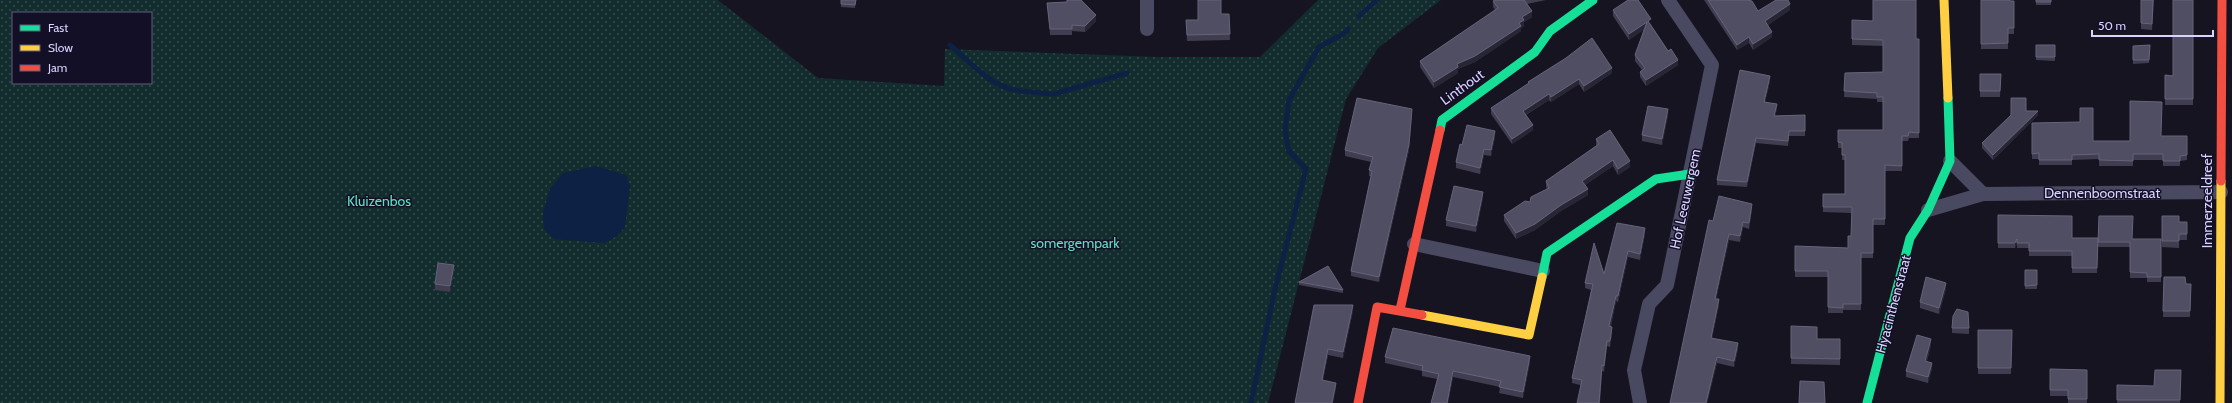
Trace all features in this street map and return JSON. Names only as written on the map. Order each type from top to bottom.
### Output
[{"type":"street","points":[[1147,0],[1147,29]]},
{"type":"street","name":"Linthout","points":[[1400,310],[1442,120],[1535,52],[1550,31],[1593,0]]},
{"type":"street","name":"Hof Leeuwergem","points":[[1640,403],[1634,370],[1649,304],[1667,285],[1712,65],[1668,0]]},
{"type":"street","name":"Hyacinthenstraat","points":[[1867,403],[1910,238],[1928,210],[1950,161],[1944,0]]},
{"type":"street","name":"Immerzeeldreef","points":[[2220,403],[2226,363],[2226,263],[2221,192],[2222,0]]},
{"type":"street","points":[[1928,210],[1983,194],[1950,161]]},
{"type":"street","points":[[1358,403],[1378,307],[1529,335],[1547,253],[1656,179],[1690,174]]},
{"type":"street","name":"Dennenboomstraat","points":[[1983,194],[2221,192]]},
{"type":"street","points":[[1414,244],[1543,271]]},
{"type":"green space","name":"Kluizenbos","points":[[0,0],[718,0],[818,78],[944,86],[945,49],[1158,57],[1260,57],[1318,0],[1441,0],[1378,48],[1346,99],[1268,403],[0,403]]},
{"type":"water","points":[[596,166],[626,175],[630,186],[625,227],[617,236],[605,243],[554,239],[544,229],[543,213],[550,189],[563,173]]},
{"type":"building","points":[[841,0],[856,0],[855,5],[841,4]]},
{"type":"building","points":[[1067,0],[1081,0],[1096,15],[1085,26],[1072,25],[1072,29],[1050,29],[1047,3],[1067,2]]},
{"type":"building","points":[[1198,0],[1221,0],[1221,14],[1229,14],[1230,34],[1187,35],[1186,20],[1198,20]]},
{"type":"building","points":[[1524,0],[1532,11],[1522,17],[1524,20],[1519,23],[1521,26],[1475,56],[1457,64],[1458,67],[1434,82],[1420,61],[1498,8],[1493,1]]},
{"type":"building","points":[[1628,0],[1638,0],[1651,19],[1648,21],[1668,51],[1671,49],[1678,60],[1646,80],[1640,72],[1645,68],[1635,55],[1647,22],[1629,34],[1613,10]]},
{"type":"building","points":[[1708,0],[1752,1],[1758,11],[1776,0],[1788,0],[1790,4],[1765,21],[1772,32],[1753,44],[1749,37],[1737,45]]},
{"type":"building","points":[[1873,0],[1916,0],[1916,39],[1919,39],[1919,133],[1909,132],[1908,136],[1902,136],[1902,166],[1885,165],[1885,219],[1873,219],[1873,253],[1861,253],[1861,304],[1843,304],[1843,308],[1828,307],[1828,271],[1795,271],[1795,246],[1848,248],[1848,236],[1851,236],[1852,207],[1823,207],[1823,194],[1845,194],[1845,155],[1842,155],[1842,143],[1838,142],[1838,130],[1883,130],[1883,97],[1877,97],[1877,93],[1844,91],[1845,73],[1883,72],[1883,40],[1852,39],[1852,20],[1873,21]]},
{"type":"building","points":[[1981,0],[2014,1],[2014,28],[2008,28],[2008,43],[1981,44]]},
{"type":"building","points":[[2036,0],[2051,0],[2051,2],[2036,2]]},
{"type":"building","points":[[2141,0],[2153,0],[2152,24],[2141,23]]},
{"type":"building","points":[[2173,0],[2193,0],[2193,99],[2165,99],[2165,75],[2173,76]]},
{"type":"building","points":[[1592,38],[1612,68],[1584,86],[1579,79],[1551,97],[1549,94],[1523,111],[1533,125],[1512,139],[1491,108],[1566,58]]},
{"type":"building","points":[[2036,45],[2055,45],[2055,57],[2036,57]]},
{"type":"building","points":[[2150,45],[2149,60],[2133,60],[2133,46]]},
{"type":"building","points":[[1740,70],[1770,76],[1764,102],[1777,104],[1774,116],[1805,115],[1805,131],[1789,131],[1788,141],[1756,138],[1747,182],[1717,180]]},
{"type":"building","points":[[1980,74],[2001,74],[2000,91],[1980,91]]},
{"type":"building","points":[[1357,98],[1412,109],[1409,144],[1379,277],[1351,271],[1372,171],[1369,170],[1373,157],[1345,150]]},
{"type":"building","points":[[2011,98],[2026,98],[2026,111],[2038,111],[1993,155],[1982,143],[2011,115]]},
{"type":"building","points":[[2130,101],[2162,102],[2161,136],[2187,136],[2187,155],[2180,156],[2180,161],[2163,161],[2163,154],[2133,154],[2133,161],[2099,160],[2099,154],[2072,155],[2072,160],[2039,160],[2039,153],[2032,154],[2032,123],[2080,122],[2080,108],[2093,108],[2093,141],[2130,141]]},
{"type":"building","points":[[1648,106],[1668,109],[1662,139],[1642,135]]},
{"type":"building","points":[[1467,125],[1495,131],[1491,150],[1484,149],[1480,168],[1456,162],[1460,144],[1462,145]]},
{"type":"building","points":[[1610,130],[1630,161],[1618,169],[1613,160],[1582,181],[1588,189],[1561,205],[1535,224],[1516,233],[1504,215],[1525,201],[1530,202],[1531,197],[1549,188],[1546,181],[1599,144],[1596,139]]},
{"type":"building","points":[[1454,186],[1483,192],[1476,226],[1446,220]]},
{"type":"building","points":[[1719,196],[1752,204],[1749,223],[1743,222],[1740,236],[1729,234],[1715,299],[1719,299],[1711,338],[1738,343],[1734,361],[1717,357],[1706,403],[1670,403],[1709,220],[1713,221]]},
{"type":"building","points":[[1998,215],[2072,216],[2072,238],[2098,238],[2097,268],[2072,268],[2072,251],[2029,251],[2029,243],[2017,243],[2017,239],[2015,243],[1998,243]]},
{"type":"building","points":[[2099,216],[2133,216],[2132,239],[2161,239],[2161,277],[2147,277],[2147,273],[2130,272],[2130,242],[2098,242]]},
{"type":"building","points":[[2162,216],[2179,216],[2179,222],[2187,222],[2187,234],[2179,234],[2179,241],[2162,241]]},
{"type":"building","points":[[1617,223],[1645,228],[1640,254],[1628,251],[1618,296],[1616,296],[1609,326],[1612,327],[1610,341],[1607,341],[1604,366],[1602,365],[1599,403],[1577,403],[1582,380],[1572,378],[1593,284],[1585,283],[1594,243],[1604,274]]},
{"type":"building","points":[[438,263],[454,265],[450,286],[435,284]]},
{"type":"building","points":[[1328,266],[1343,290],[1299,282]]},
{"type":"building","points":[[2025,270],[2037,270],[2037,285],[2025,286]]},
{"type":"building","points":[[1926,277],[1946,283],[1939,308],[1920,302]]},
{"type":"building","points":[[2164,277],[2185,277],[2186,284],[2191,284],[2190,311],[2163,311]]},
{"type":"building","points":[[1314,305],[1353,305],[1343,352],[1328,349],[1322,380],[1336,383],[1332,403],[1295,403]]},
{"type":"building","points":[[1957,309],[1968,312],[1969,328],[1952,328],[1953,316]]},
{"type":"building","points":[[1791,326],[1817,327],[1817,339],[1840,339],[1840,359],[1791,358]]},
{"type":"building","points":[[1393,328],[1530,356],[1523,392],[1499,387],[1501,381],[1453,371],[1447,403],[1431,403],[1439,374],[1422,370],[1423,366],[1385,357]]},
{"type":"building","points":[[1978,330],[2012,330],[2011,368],[1978,368]]},
{"type":"building","points":[[1917,335],[1931,339],[1925,361],[1932,363],[1928,377],[1906,371]]},
{"type":"building","points":[[2050,369],[2087,370],[2087,399],[2068,399],[2068,390],[2050,390]]},
{"type":"building","points":[[2155,370],[2181,370],[2180,400],[2117,400],[2117,385],[2154,386]]},
{"type":"building","points":[[1800,381],[1824,382],[1825,403],[1799,403]]},
{"type":"waterway","points":[[1359,16],[1377,0]]},
{"type":"waterway","points":[[1251,403],[1274,293],[1306,169],[1289,151],[1285,131],[1289,100],[1319,47],[1343,34],[1348,29]]},
{"type":"waterway","points":[[950,45],[988,78],[1015,90]]},
{"type":"waterway","points":[[1057,93],[1127,73]]},
{"type":"waterway","points":[[1019,91],[1054,94]]},
{"type":"traffic: fast","points":[[1440,130],[1442,120],[1535,52],[1550,31],[1593,0]]},
{"type":"traffic: fast","points":[[1867,403],[1910,238],[1928,210],[1950,161],[1948,98]]},
{"type":"traffic: fast","points":[[1542,277],[1547,253],[1656,179],[1690,174]]},
{"type":"traffic: slow","points":[[1944,0],[1948,98]]},
{"type":"traffic: slow","points":[[2220,403],[2221,181]]},
{"type":"traffic: slow","points":[[1422,315],[1529,335],[1542,277]]},
{"type":"traffic: jam","points":[[2221,181],[2222,0]]},
{"type":"traffic: jam","points":[[1400,310],[1440,130]]},
{"type":"traffic: jam","points":[[1358,403],[1377,307],[1422,315]]},
{"type":"park label","name":"somergempark","points":[[1075,243]]}]
